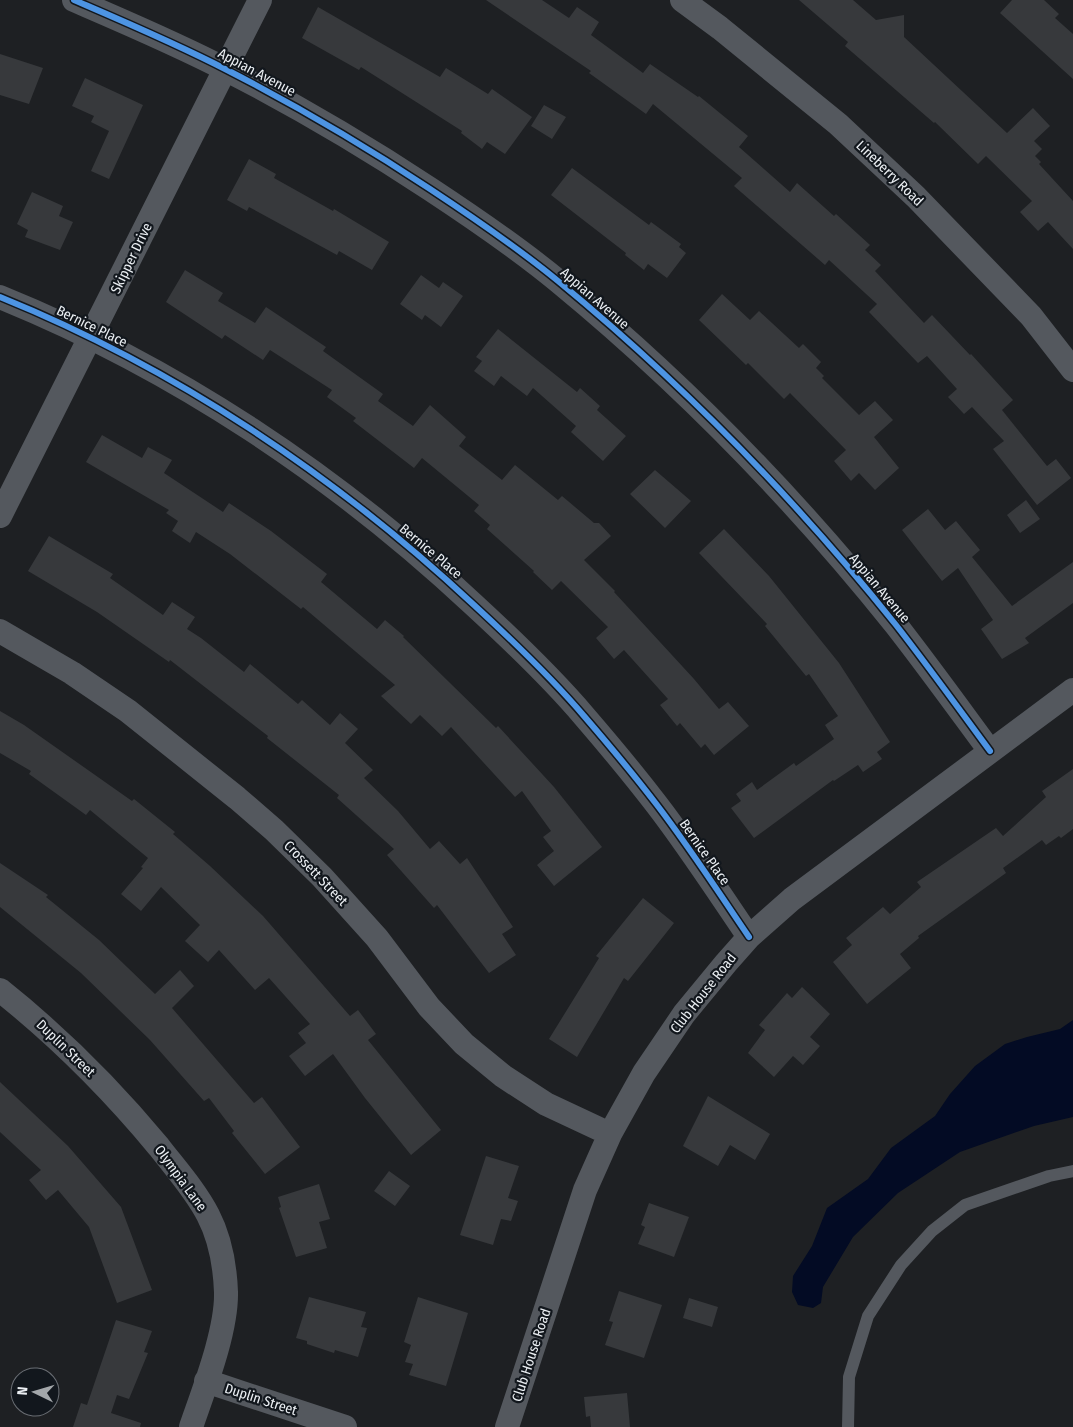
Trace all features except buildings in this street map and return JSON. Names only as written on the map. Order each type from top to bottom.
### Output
[{"type":"street","name":"Appian Avenue","points":[[74,0],[146,31],[225,69],[283,99],[378,154],[469,215],[557,280],[648,359],[735,444],[817,532],[895,625],[990,751]]},
{"type":"street","name":"Skipper Drive","points":[[0,516],[260,0]]},
{"type":"street","name":"Lineberry Road","points":[[682,0],[720,28],[838,124],[916,197],[1031,316],[1073,370]]},
{"type":"street","name":"Bernice Place","points":[[0,297],[91,338],[172,380],[259,434],[360,507],[440,573],[515,642],[583,714],[658,806],[750,937]]},
{"type":"street","name":"Crossett Street","points":[[0,631],[72,673],[128,711],[274,830],[322,877],[377,938],[429,1007],[464,1044],[503,1076],[546,1104],[610,1134]]},
{"type":"street","name":"Club House Road","points":[[507,1427],[585,1190],[610,1134],[644,1073],[684,1014],[750,937],[792,899],[1073,690]]},
{"type":"street","name":"Duplin Street","points":[[0,990],[32,1015],[129,1110]]},
{"type":"street","name":"Olympia Lane","points":[[129,1110],[186,1181],[208,1215],[222,1253],[226,1293],[223,1326],[191,1427]]},
{"type":"street","name":"Duplin Street","points":[[206,1381],[345,1427]]},
{"type":"lane","points":[[848,1427],[849,1377],[868,1316],[901,1264],[932,1230],[964,1206],[1049,1176],[1073,1171]]},
{"type":"water","points":[[1073,1020],[1073,1117],[1034,1126],[960,1152],[898,1193],[853,1237],[823,1287],[821,1303],[813,1308],[798,1305],[792,1292],[793,1276],[812,1246],[827,1208],[868,1179],[891,1148],[935,1116],[950,1094],[975,1066],[1005,1044],[1060,1029]]},
{"type":"cycle path","points":[[74,0],[208,60],[356,142],[463,211],[512,245],[558,281],[649,360],[736,444],[778,488],[896,625],[990,751]]},
{"type":"cycle path","points":[[0,297],[65,325],[128,357],[251,429],[366,512],[421,558],[517,645],[584,716],[669,821],[749,937]]}]
